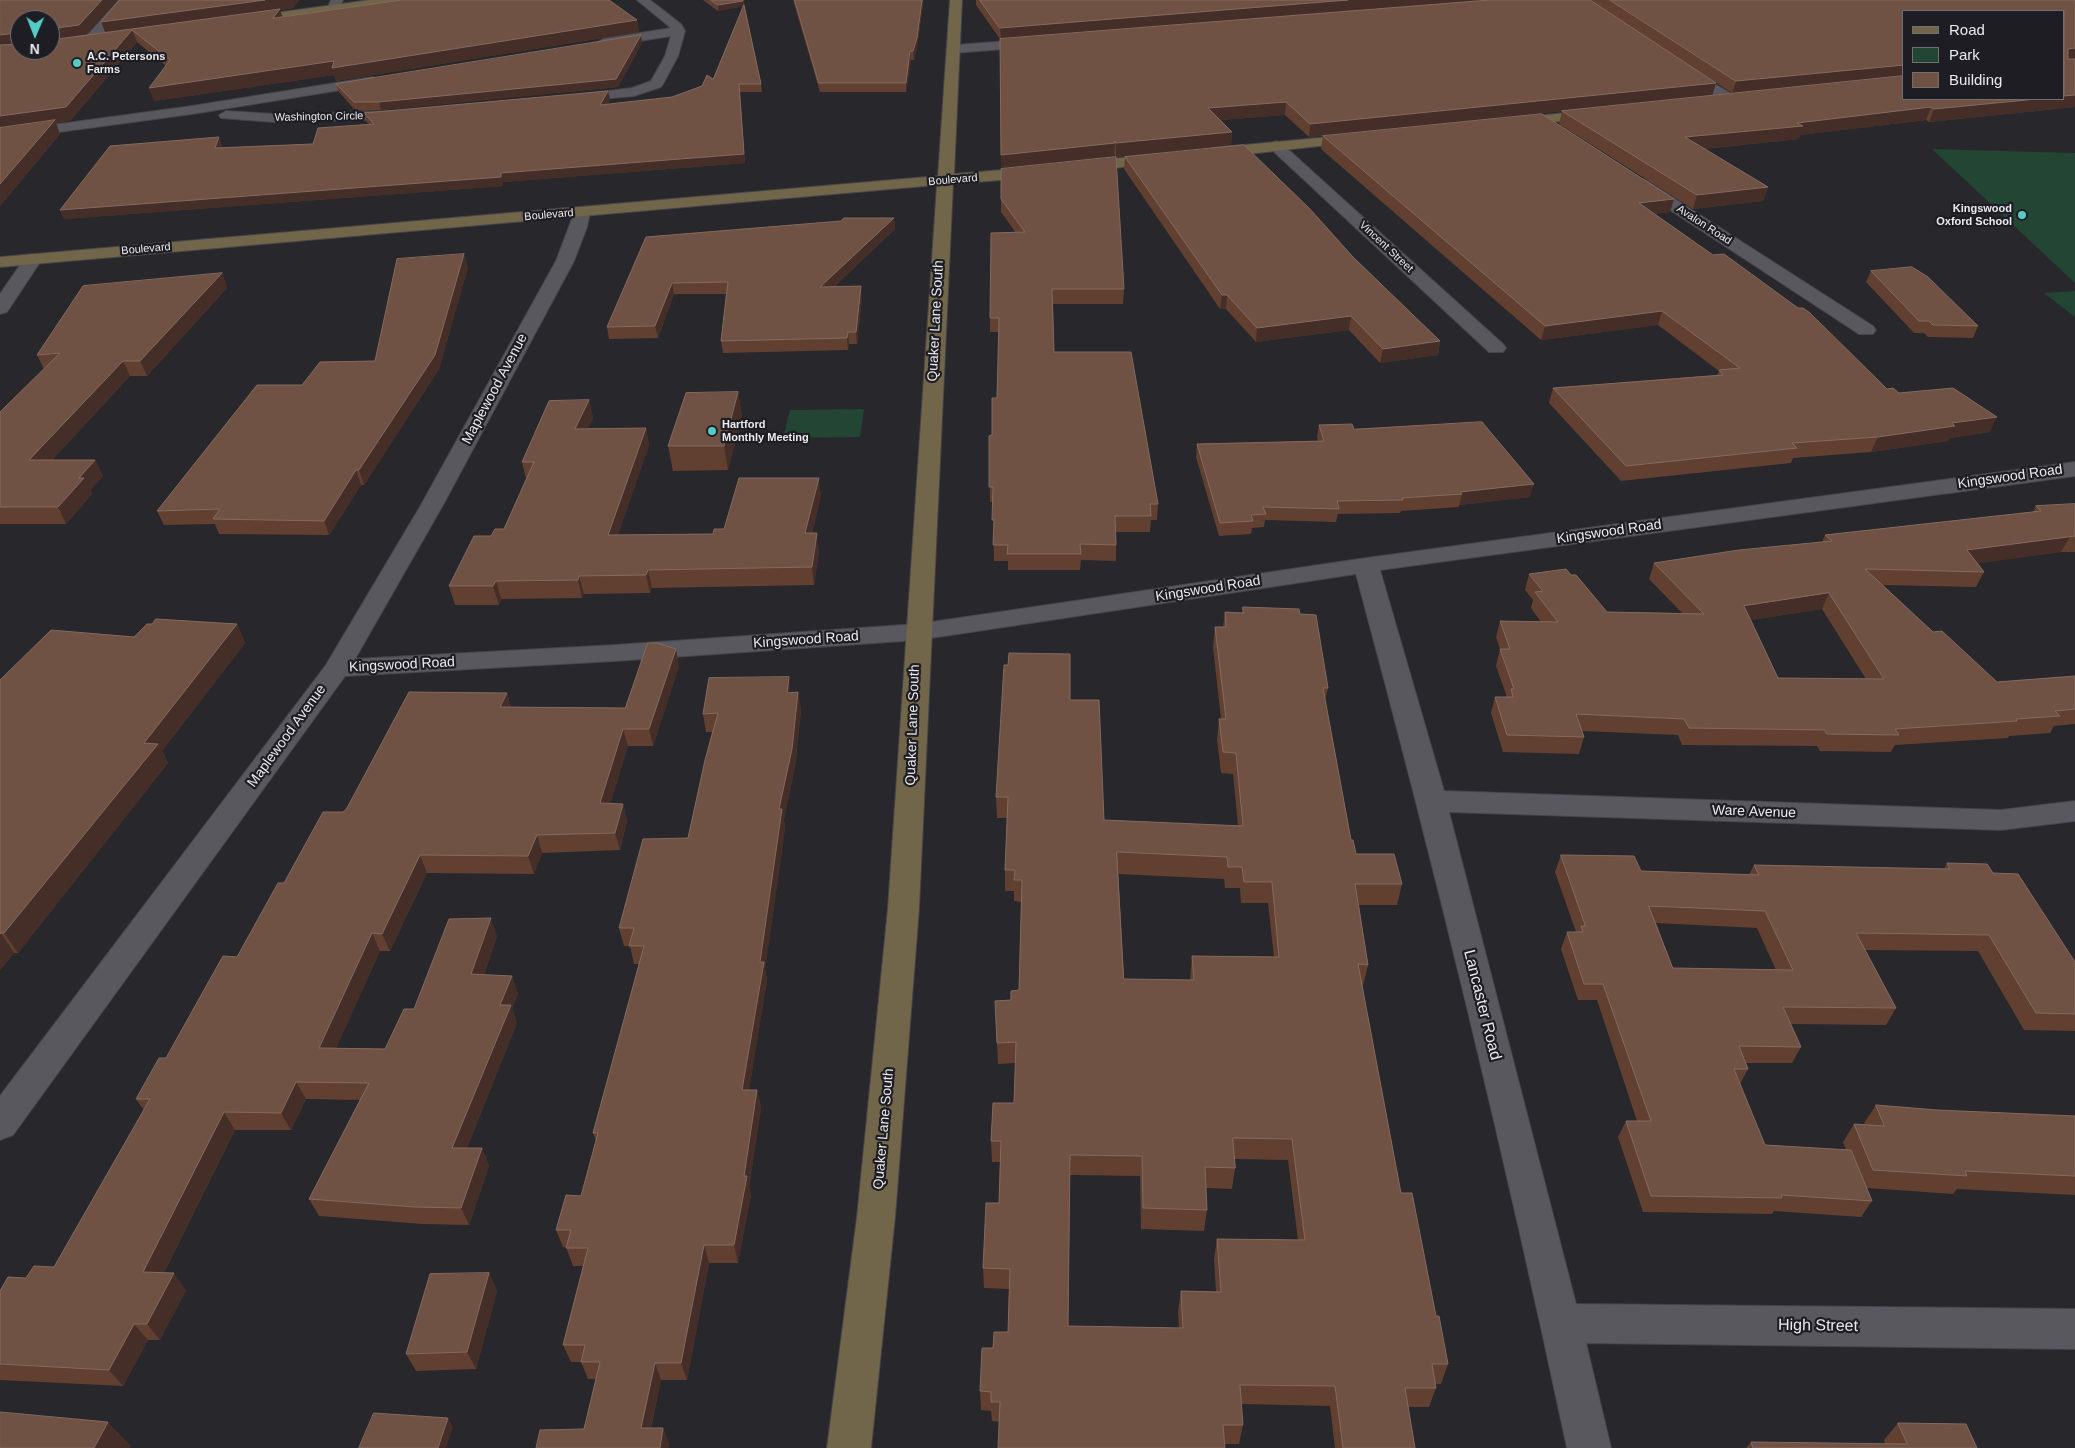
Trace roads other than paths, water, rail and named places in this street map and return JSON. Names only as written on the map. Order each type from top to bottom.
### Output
[{"type":"main road","points":[[236,22],[335,5],[396,0]]},
{"type":"main road","name":"Quaker Lane South","points":[[849,1448],[876,1223],[909,829],[918,632],[956,0]]},
{"type":"main road","points":[[84,43],[106,40]]},
{"type":"main road","points":[[1712,102],[1750,98]]},
{"type":"main road","points":[[1502,123],[1608,113]]},
{"type":"main road","points":[[1197,155],[1374,136]]},
{"type":"main road","points":[[1069,169],[1177,157]]},
{"type":"main road","name":"Boulevard","points":[[0,262],[1049,171]]},
{"type":"street","points":[[84,43],[126,0]]},
{"type":"street","points":[[557,100],[634,92],[652,87],[659,80],[677,42],[678,31],[677,26],[644,0]]},
{"type":"street","points":[[594,45],[678,31]]},
{"type":"street","points":[[954,49],[1049,42]]},
{"type":"street","points":[[1669,59],[1731,100]]},
{"type":"street","name":"Washington Circle","points":[[0,136],[192,110],[388,78]]},
{"type":"street","name":"Washington Circle","points":[[192,110],[274,118],[415,114]]},
{"type":"street","points":[[1542,119],[1566,135]]},
{"type":"street","name":"Vincent Street","points":[[1276,146],[1496,348]]},
{"type":"street","name":"Avalon Road","points":[[1624,173],[1866,330]]},
{"type":"street","name":"Maplewood Avenue","points":[[0,1124],[337,668],[432,505],[565,261],[579,227],[582,212]]},
{"type":"street","points":[[0,308],[33,259]]},
{"type":"street","name":"Kingswood Road","points":[[337,668],[615,653],[918,632],[1366,565],[2075,469]]},
{"type":"street","name":"Lancaster Road","points":[[1366,565],[1432,801],[1561,1323],[1589,1448]]},
{"type":"street","name":"Ware Avenue","points":[[1432,801],[2001,820],[2075,811]]},
{"type":"street","name":"High Street","points":[[1561,1323],[2075,1330]]},
{"type":"place","name":"A.C. Petersons Farms","points":[[77,63]]},
{"type":"place","name":"Kingswood Oxford School","points":[[2022,215]]},
{"type":"place","name":"Hartford Monthly Meeting","points":[[712,431]]}]
